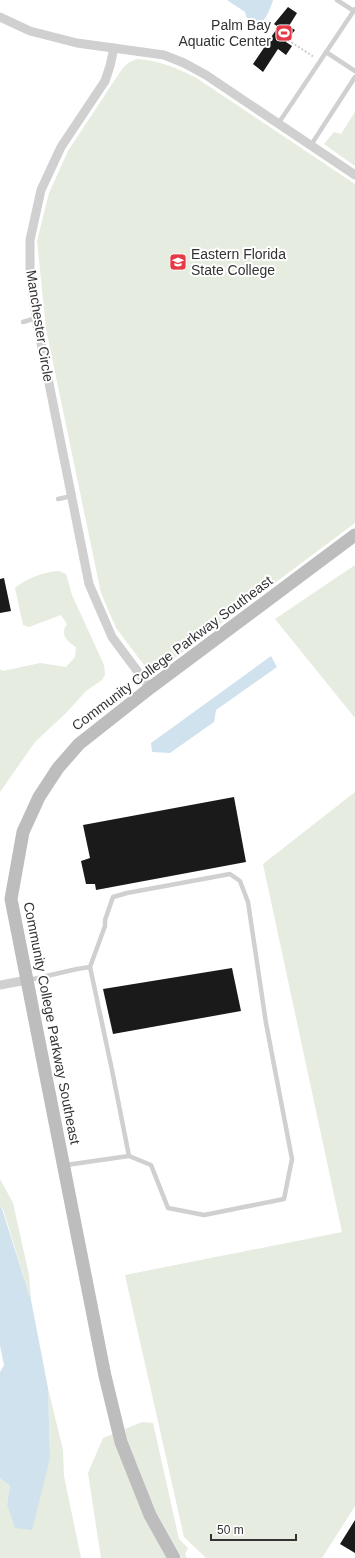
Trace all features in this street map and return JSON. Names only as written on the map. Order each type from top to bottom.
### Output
[{"type":"street","points":[[0,17],[30,31],[77,43],[164,55],[184,63],[355,175]]},
{"type":"street","name":"Manchester Circle","points":[[114,48],[105,81],[61,147],[41,190],[30,240],[30,274],[36,318],[89,584],[112,637],[150,688]]},
{"type":"street","name":"Community College Parkway Southeast","points":[[174,1558],[150,1515],[121,1442],[105,1376],[11,899],[22,832],[43,792],[58,768],[79,744],[150,688],[355,535]]},
{"type":"street","points":[[0,985],[27,980]]},
{"type":"lane","points":[[278,124],[354,10],[337,0]]},
{"type":"lane","points":[[326,52],[355,71]]},
{"type":"lane","points":[[311,145],[355,77]]},
{"type":"lane","points":[[23,322],[36,318]]},
{"type":"lane","points":[[58,499],[72,496]]},
{"type":"lane","points":[[64,1166],[128,1156],[151,1165],[168,1208],[204,1215],[284,1199],[292,1159],[266,1023],[248,902],[240,881],[230,874],[127,893],[113,897],[90,968],[109,1054],[128,1156]]},
{"type":"lane","points":[[27,980],[78,969],[90,968]]},
{"type":"path","points":[[288,40],[314,57]]},
{"type":"shaded area","name":"Eastern Florida State College","points":[[137,59],[160,63],[195,77],[355,184],[355,523],[164,666],[152,669],[144,665],[116,628],[101,593],[46,329],[37,241],[49,193],[68,151],[122,69],[128,63]]},
{"type":"shaded area","points":[[355,112],[355,166],[324,144],[334,132],[341,134]]},
{"type":"shaded area","points":[[355,565],[355,718],[275,619]]},
{"type":"shaded area","points":[[59,571],[66,574],[72,595],[104,665],[105,675],[102,680],[86,691],[66,713],[35,742],[0,792],[0,669],[3,671],[40,663],[66,667],[75,657],[76,647],[65,637],[64,631],[67,624],[61,615],[29,627],[23,625],[15,588],[36,576]]},
{"type":"shaded area","points":[[355,792],[355,1506],[322,1558],[206,1558],[184,1537],[125,1275],[342,1232],[263,864]]},
{"type":"shaded area","points":[[0,1179],[13,1203],[29,1275],[31,1300],[3,1209],[0,1207]]},
{"type":"shaded area","points":[[48,1388],[63,1450],[64,1476],[81,1558],[0,1558],[0,1478],[10,1486],[7,1504],[50,1458]]},
{"type":"shaded area","points":[[142,1422],[153,1423],[179,1539],[188,1548],[185,1554],[187,1558],[182,1558],[156,1512],[127,1439],[125,1429]]},
{"type":"shaded area","points":[[113,1434],[167,1558],[101,1558],[88,1473],[103,1438]]},
{"type":"water","points":[[227,0],[273,0],[265,18],[251,31],[245,12]]},
{"type":"water","points":[[271,656],[277,667],[216,710],[214,722],[170,753],[152,752],[151,743]]},
{"type":"water","points":[[0,1207],[2,1209],[31,1300],[48,1388],[50,1458],[32,1530],[15,1528],[7,1504],[10,1486],[0,1478],[0,1372],[4,1365],[0,1346]]},
{"type":"building","points":[[288,7],[297,13],[289,26],[295,30],[286,42],[292,46],[286,55],[278,49],[263,72],[253,64],[278,27],[274,24]]},
{"type":"building","points":[[4,578],[11,611],[0,613],[0,579]]},
{"type":"building","points":[[234,797],[246,862],[96,890],[95,884],[86,884],[81,861],[90,858],[83,825]]},
{"type":"building","points":[[232,968],[241,1011],[113,1034],[103,989]]},
{"type":"building","points":[[355,1520],[355,1553],[340,1544]]},
{"type":"place","name":"Palm Bay Aquatic Center","points":[[284,33]]},
{"type":"place","name":"Eastern Florida State College","points":[[178,262]]}]
